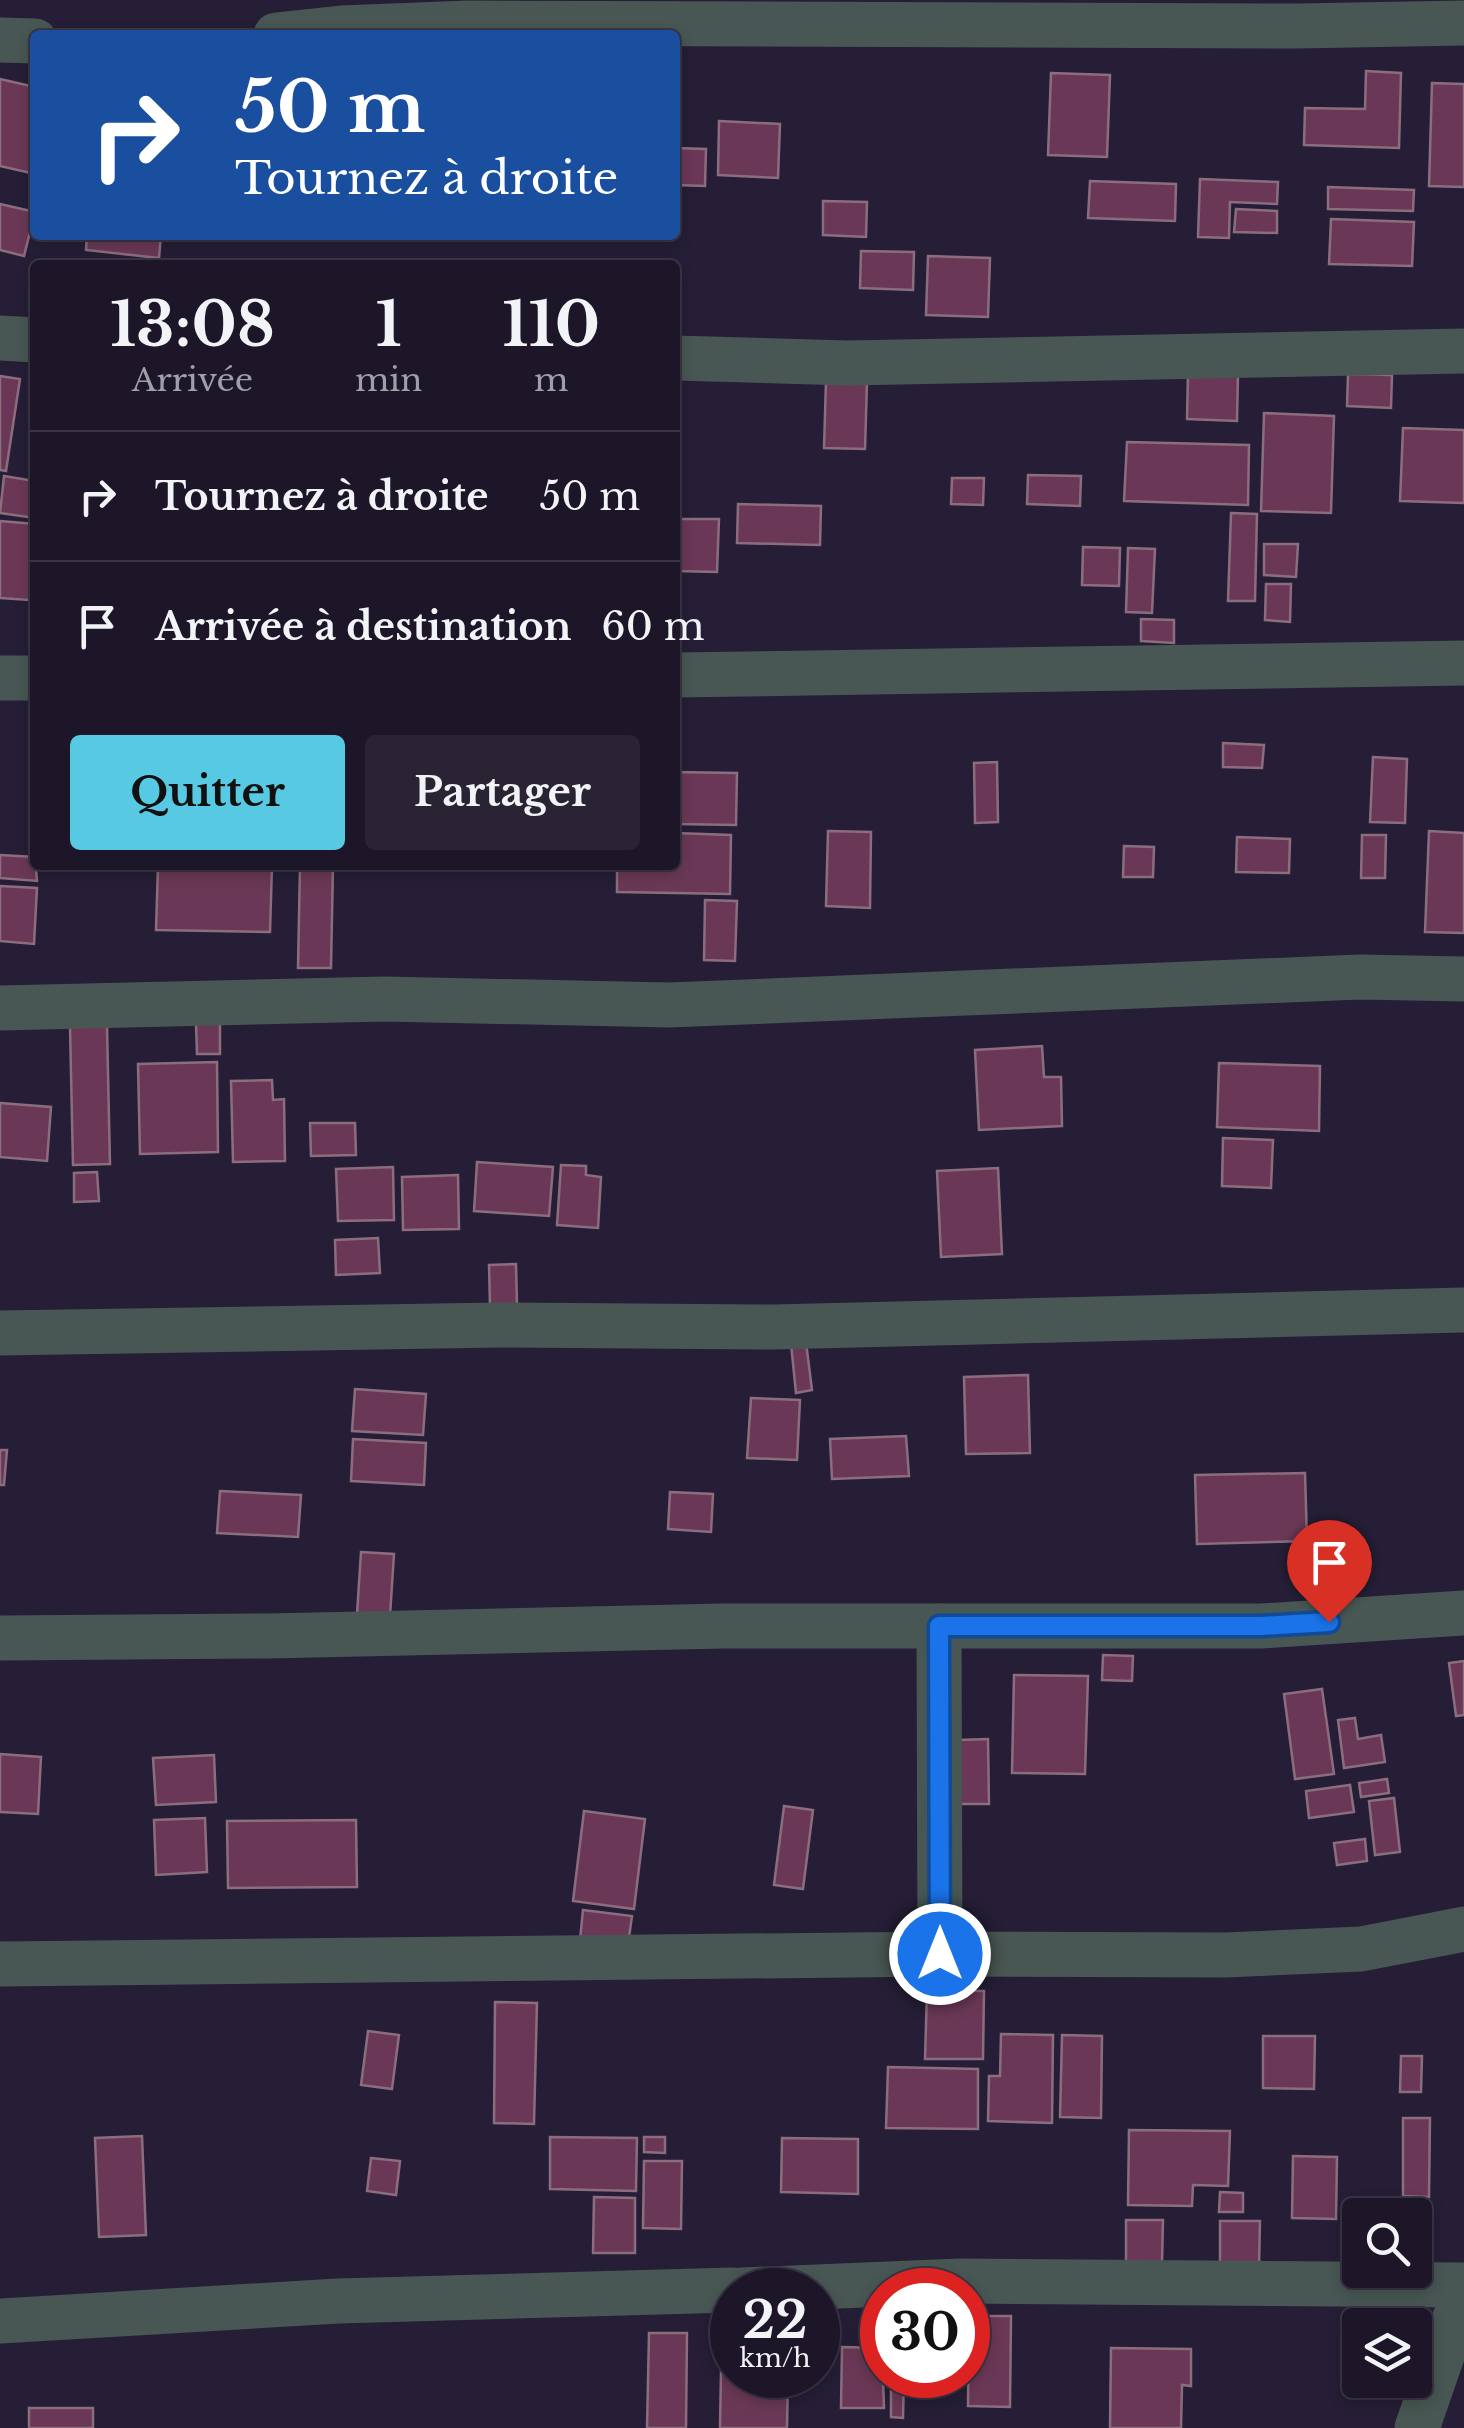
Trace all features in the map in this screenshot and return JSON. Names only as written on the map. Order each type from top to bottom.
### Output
[{"type":"street","points":[[322,30],[469,11],[1296,26],[1464,24]]},
{"type":"street","points":[[0,40],[30,41]]},
{"type":"street","points":[[0,338],[30,340]]},
{"type":"street","points":[[680,358],[848,363],[1464,351]]},
{"type":"street","points":[[680,675],[1464,663]]},
{"type":"street","points":[[0,678],[30,678]]},
{"type":"street","points":[[0,1008],[384,999],[669,1005],[1360,977],[1464,979]]},
{"type":"street","points":[[0,1333],[499,1325],[774,1327],[1464,1310]]},
{"type":"street","points":[[0,1638],[723,1626],[1261,1626],[1464,1613]]},
{"type":"street","points":[[939,1626],[940,1954]]},
{"type":"street","points":[[0,1964],[940,1954],[1226,1955],[1361,1949],[1464,1930]]},
{"type":"street","points":[[840,2286],[960,2281],[1464,2285]]},
{"type":"street","points":[[0,2322],[338,2301],[710,2291]]},
{"type":"street","points":[[1416,2428],[1464,2292]]},
{"type":"building","points":[[1366,71],[1401,73],[1399,148],[1304,145],[1305,108],[1365,109]]},
{"type":"building","points":[[1051,73],[1110,75],[1107,157],[1048,155]]},
{"type":"building","points":[[0,79],[30,86],[30,173],[0,166]]},
{"type":"building","points":[[1432,83],[1464,84],[1464,187],[1429,186]]},
{"type":"building","points":[[719,121],[780,124],[778,178],[718,175]]},
{"type":"building","points":[[680,148],[706,149],[705,186],[680,185]]},
{"type":"building","points":[[1200,179],[1278,182],[1277,204],[1230,202],[1229,238],[1198,237]]},
{"type":"building","points":[[1090,181],[1176,184],[1175,221],[1088,218]]},
{"type":"building","points":[[1328,187],[1414,190],[1413,211],[1328,209]]},
{"type":"building","points":[[823,201],[867,202],[866,237],[823,235]]},
{"type":"building","points":[[0,204],[30,211],[24,256],[0,250]]},
{"type":"building","points":[[1236,209],[1277,211],[1277,233],[1234,232]]},
{"type":"building","points":[[1331,219],[1414,222],[1412,266],[1329,264]]},
{"type":"building","points":[[87,240],[161,240],[159,258],[86,250]]},
{"type":"building","points":[[861,251],[914,252],[913,290],[860,288]]},
{"type":"building","points":[[928,256],[990,258],[988,317],[926,315]]},
{"type":"building","points":[[1188,373],[1238,375],[1237,421],[1187,419]]},
{"type":"building","points":[[1348,374],[1392,375],[1391,408],[1347,406]]},
{"type":"building","points":[[0,376],[20,379],[6,471],[0,470]]},
{"type":"building","points":[[826,381],[867,382],[865,449],[824,448]]},
{"type":"building","points":[[1264,413],[1334,416],[1331,513],[1261,511]]},
{"type":"building","points":[[1403,428],[1464,430],[1464,503],[1400,501]]},
{"type":"building","points":[[1127,442],[1249,445],[1248,505],[1124,501]]},
{"type":"building","points":[[1028,475],[1081,476],[1080,506],[1027,504]]},
{"type":"building","points":[[4,476],[30,480],[30,517],[0,513]]},
{"type":"building","points":[[952,478],[984,478],[983,505],[951,504]]},
{"type":"building","points":[[738,504],[821,506],[820,545],[737,543]]},
{"type":"building","points":[[1231,513],[1257,514],[1255,601],[1228,601]]},
{"type":"building","points":[[680,519],[719,519],[717,572],[680,571]]},
{"type":"building","points":[[0,521],[30,524],[29,600],[0,598]]},
{"type":"building","points":[[1264,544],[1298,544],[1296,577],[1264,575]]},
{"type":"building","points":[[1083,547],[1120,548],[1119,586],[1082,585]]},
{"type":"building","points":[[1128,548],[1155,549],[1152,613],[1126,612]]},
{"type":"building","points":[[1266,584],[1291,584],[1290,622],[1265,620]]},
{"type":"building","points":[[1141,619],[1174,620],[1174,643],[1141,641]]},
{"type":"building","points":[[1223,743],[1264,745],[1262,768],[1223,767]]},
{"type":"building","points":[[1373,757],[1407,759],[1405,823],[1370,822]]},
{"type":"building","points":[[997,762],[998,822],[975,823],[974,763]]},
{"type":"building","points":[[680,772],[737,773],[736,825],[680,824]]},
{"type":"building","points":[[828,831],[871,832],[870,908],[826,906]]},
{"type":"building","points":[[1429,831],[1464,833],[1464,933],[1425,932]]},
{"type":"building","points":[[680,833],[731,835],[730,894],[617,892],[617,870],[680,870]]},
{"type":"building","points":[[1362,835],[1386,835],[1385,878],[1361,878]]},
{"type":"building","points":[[1237,837],[1290,839],[1289,873],[1236,872]]},
{"type":"building","points":[[1124,846],[1154,847],[1153,877],[1123,877]]},
{"type":"building","points":[[0,855],[30,857],[30,870],[36,870],[37,881],[0,878]]},
{"type":"building","points":[[158,870],[272,870],[270,932],[156,930]]},
{"type":"building","points":[[300,870],[333,870],[331,968],[298,968]]},
{"type":"building","points":[[0,886],[37,888],[34,944],[0,941]]},
{"type":"building","points":[[705,900],[737,901],[735,961],[704,960]]},
{"type":"building","points":[[220,1023],[220,1054],[197,1054],[196,1024]]},
{"type":"building","points":[[107,1026],[110,1164],[73,1165],[70,1027]]},
{"type":"building","points":[[1042,1046],[1044,1077],[1061,1077],[1062,1126],[979,1130],[975,1050]]},
{"type":"building","points":[[217,1062],[218,1152],[140,1154],[138,1064]]},
{"type":"building","points":[[1219,1063],[1320,1066],[1319,1131],[1217,1127]]},
{"type":"building","points":[[272,1080],[273,1100],[284,1099],[285,1161],[233,1162],[231,1081]]},
{"type":"building","points":[[0,1103],[51,1107],[47,1161],[0,1157]]},
{"type":"building","points":[[310,1123],[355,1123],[356,1155],[311,1156]]},
{"type":"building","points":[[1223,1138],[1273,1140],[1271,1188],[1222,1186]]},
{"type":"building","points":[[477,1162],[553,1167],[549,1216],[474,1211]]},
{"type":"building","points":[[561,1165],[586,1166],[586,1175],[601,1177],[598,1228],[557,1225]]},
{"type":"building","points":[[393,1167],[394,1220],[338,1221],[336,1169]]},
{"type":"building","points":[[998,1168],[1002,1254],[941,1257],[937,1171]]},
{"type":"building","points":[[97,1172],[99,1201],[74,1202],[74,1173]]},
{"type":"building","points":[[458,1175],[459,1229],[403,1230],[402,1177]]},
{"type":"building","points":[[378,1238],[380,1273],[336,1275],[335,1240]]},
{"type":"building","points":[[516,1264],[517,1305],[490,1306],[489,1265]]},
{"type":"building","points":[[806,1342],[812,1390],[796,1393],[791,1344]]},
{"type":"building","points":[[1028,1375],[1030,1453],[966,1454],[964,1377]]},
{"type":"building","points":[[355,1389],[426,1394],[423,1435],[352,1431]]},
{"type":"building","points":[[751,1398],[800,1400],[797,1460],[747,1458]]},
{"type":"building","points":[[906,1436],[909,1476],[832,1479],[830,1439]]},
{"type":"building","points":[[353,1439],[426,1443],[424,1485],[351,1481]]},
{"type":"building","points":[[0,1450],[7,1450],[4,1485],[0,1485]]},
{"type":"building","points":[[1305,1473],[1307,1541],[1197,1544],[1195,1475]]},
{"type":"building","points":[[220,1491],[301,1495],[298,1537],[217,1533]]},
{"type":"building","points":[[670,1492],[713,1494],[711,1532],[668,1529]]},
{"type":"building","points":[[361,1552],[394,1554],[390,1616],[357,1614]]},
{"type":"building","points":[[1103,1655],[1133,1656],[1132,1681],[1102,1680]]},
{"type":"building","points":[[1464,1661],[1464,1715],[1456,1716],[1449,1663]]},
{"type":"building","points":[[1014,1675],[1088,1676],[1085,1774],[1012,1773]]},
{"type":"building","points":[[1322,1689],[1334,1774],[1295,1779],[1284,1694]]},
{"type":"building","points":[[1355,1718],[1358,1739],[1381,1735],[1385,1762],[1344,1768],[1338,1720]]},
{"type":"building","points":[[988,1739],[989,1804],[959,1804],[957,1740]]},
{"type":"building","points":[[0,1754],[41,1757],[38,1814],[0,1812]]},
{"type":"building","points":[[214,1755],[216,1802],[156,1805],[153,1758]]},
{"type":"building","points":[[1387,1779],[1389,1793],[1361,1797],[1359,1783]]},
{"type":"building","points":[[1350,1785],[1354,1812],[1309,1818],[1306,1791]]},
{"type":"building","points":[[1394,1798],[1400,1852],[1375,1855],[1369,1801]]},
{"type":"building","points":[[784,1806],[813,1810],[803,1889],[774,1885]]},
{"type":"building","points":[[584,1811],[645,1819],[634,1909],[573,1901]]},
{"type":"building","points":[[205,1818],[207,1872],[156,1875],[154,1820]]},
{"type":"building","points":[[356,1820],[357,1887],[228,1888],[227,1821]]},
{"type":"building","points":[[1365,1839],[1367,1861],[1337,1865],[1334,1843]]},
{"type":"building","points":[[583,1910],[632,1916],[628,1945],[580,1940]]},
{"type":"building","points":[[927,1990],[984,1991],[983,2059],[925,2059]]},
{"type":"building","points":[[495,2002],[537,2003],[534,2124],[494,2123]]},
{"type":"building","points":[[368,2031],[399,2035],[392,2089],[361,2085]]},
{"type":"building","points":[[1001,2034],[1053,2035],[1052,2123],[988,2121],[989,2076],[1000,2076]]},
{"type":"building","points":[[1062,2035],[1102,2036],[1101,2118],[1060,2117]]},
{"type":"building","points":[[1263,2036],[1315,2036],[1314,2089],[1263,2088]]},
{"type":"building","points":[[1401,2056],[1422,2056],[1421,2092],[1400,2092]]},
{"type":"building","points":[[888,2067],[978,2069],[978,2129],[886,2128]]},
{"type":"building","points":[[1403,2118],[1430,2118],[1429,2197],[1403,2196]]},
{"type":"building","points":[[1129,2130],[1230,2131],[1228,2186],[1193,2185],[1192,2206],[1128,2205]]},
{"type":"building","points":[[142,2136],[146,2235],[99,2237],[95,2138]]},
{"type":"building","points":[[550,2137],[637,2138],[636,2191],[550,2189]]},
{"type":"building","points":[[644,2137],[665,2137],[665,2153],[644,2152]]},
{"type":"building","points":[[782,2138],[858,2139],[858,2194],[781,2192]]},
{"type":"building","points":[[1293,2156],[1337,2157],[1336,2219],[1292,2218]]},
{"type":"building","points":[[371,2158],[400,2161],[396,2195],[367,2191]]},
{"type":"building","points":[[644,2161],[682,2161],[681,2229],[643,2228]]},
{"type":"building","points":[[1220,2192],[1243,2193],[1243,2212],[1219,2212]]},
{"type":"building","points":[[594,2197],[635,2198],[635,2253],[593,2253]]},
{"type":"building","points":[[1126,2220],[1163,2220],[1162,2263],[1126,2263]]},
{"type":"building","points":[[1220,2221],[1260,2221],[1259,2267],[1220,2267]]},
{"type":"building","points":[[990,2316],[1011,2316],[1010,2407],[968,2406],[968,2398],[990,2398]]},
{"type":"building","points":[[649,2333],[687,2333],[686,2428],[647,2428]]},
{"type":"building","points":[[842,2347],[860,2347],[860,2398],[884,2398],[884,2408],[841,2408]]},
{"type":"building","points":[[1111,2348],[1191,2349],[1191,2386],[1182,2385],[1181,2428],[1110,2428]]},
{"type":"building","points":[[721,2398],[788,2398],[787,2428],[720,2428]]},
{"type":"building","points":[[891,2398],[903,2398],[903,2418],[891,2417]]},
{"type":"building","points":[[29,2408],[93,2408],[93,2428],[29,2428]]},
{"type":"route","points":[[940,1954],[939,1626],[1261,1626],[1329,1622]]}]
